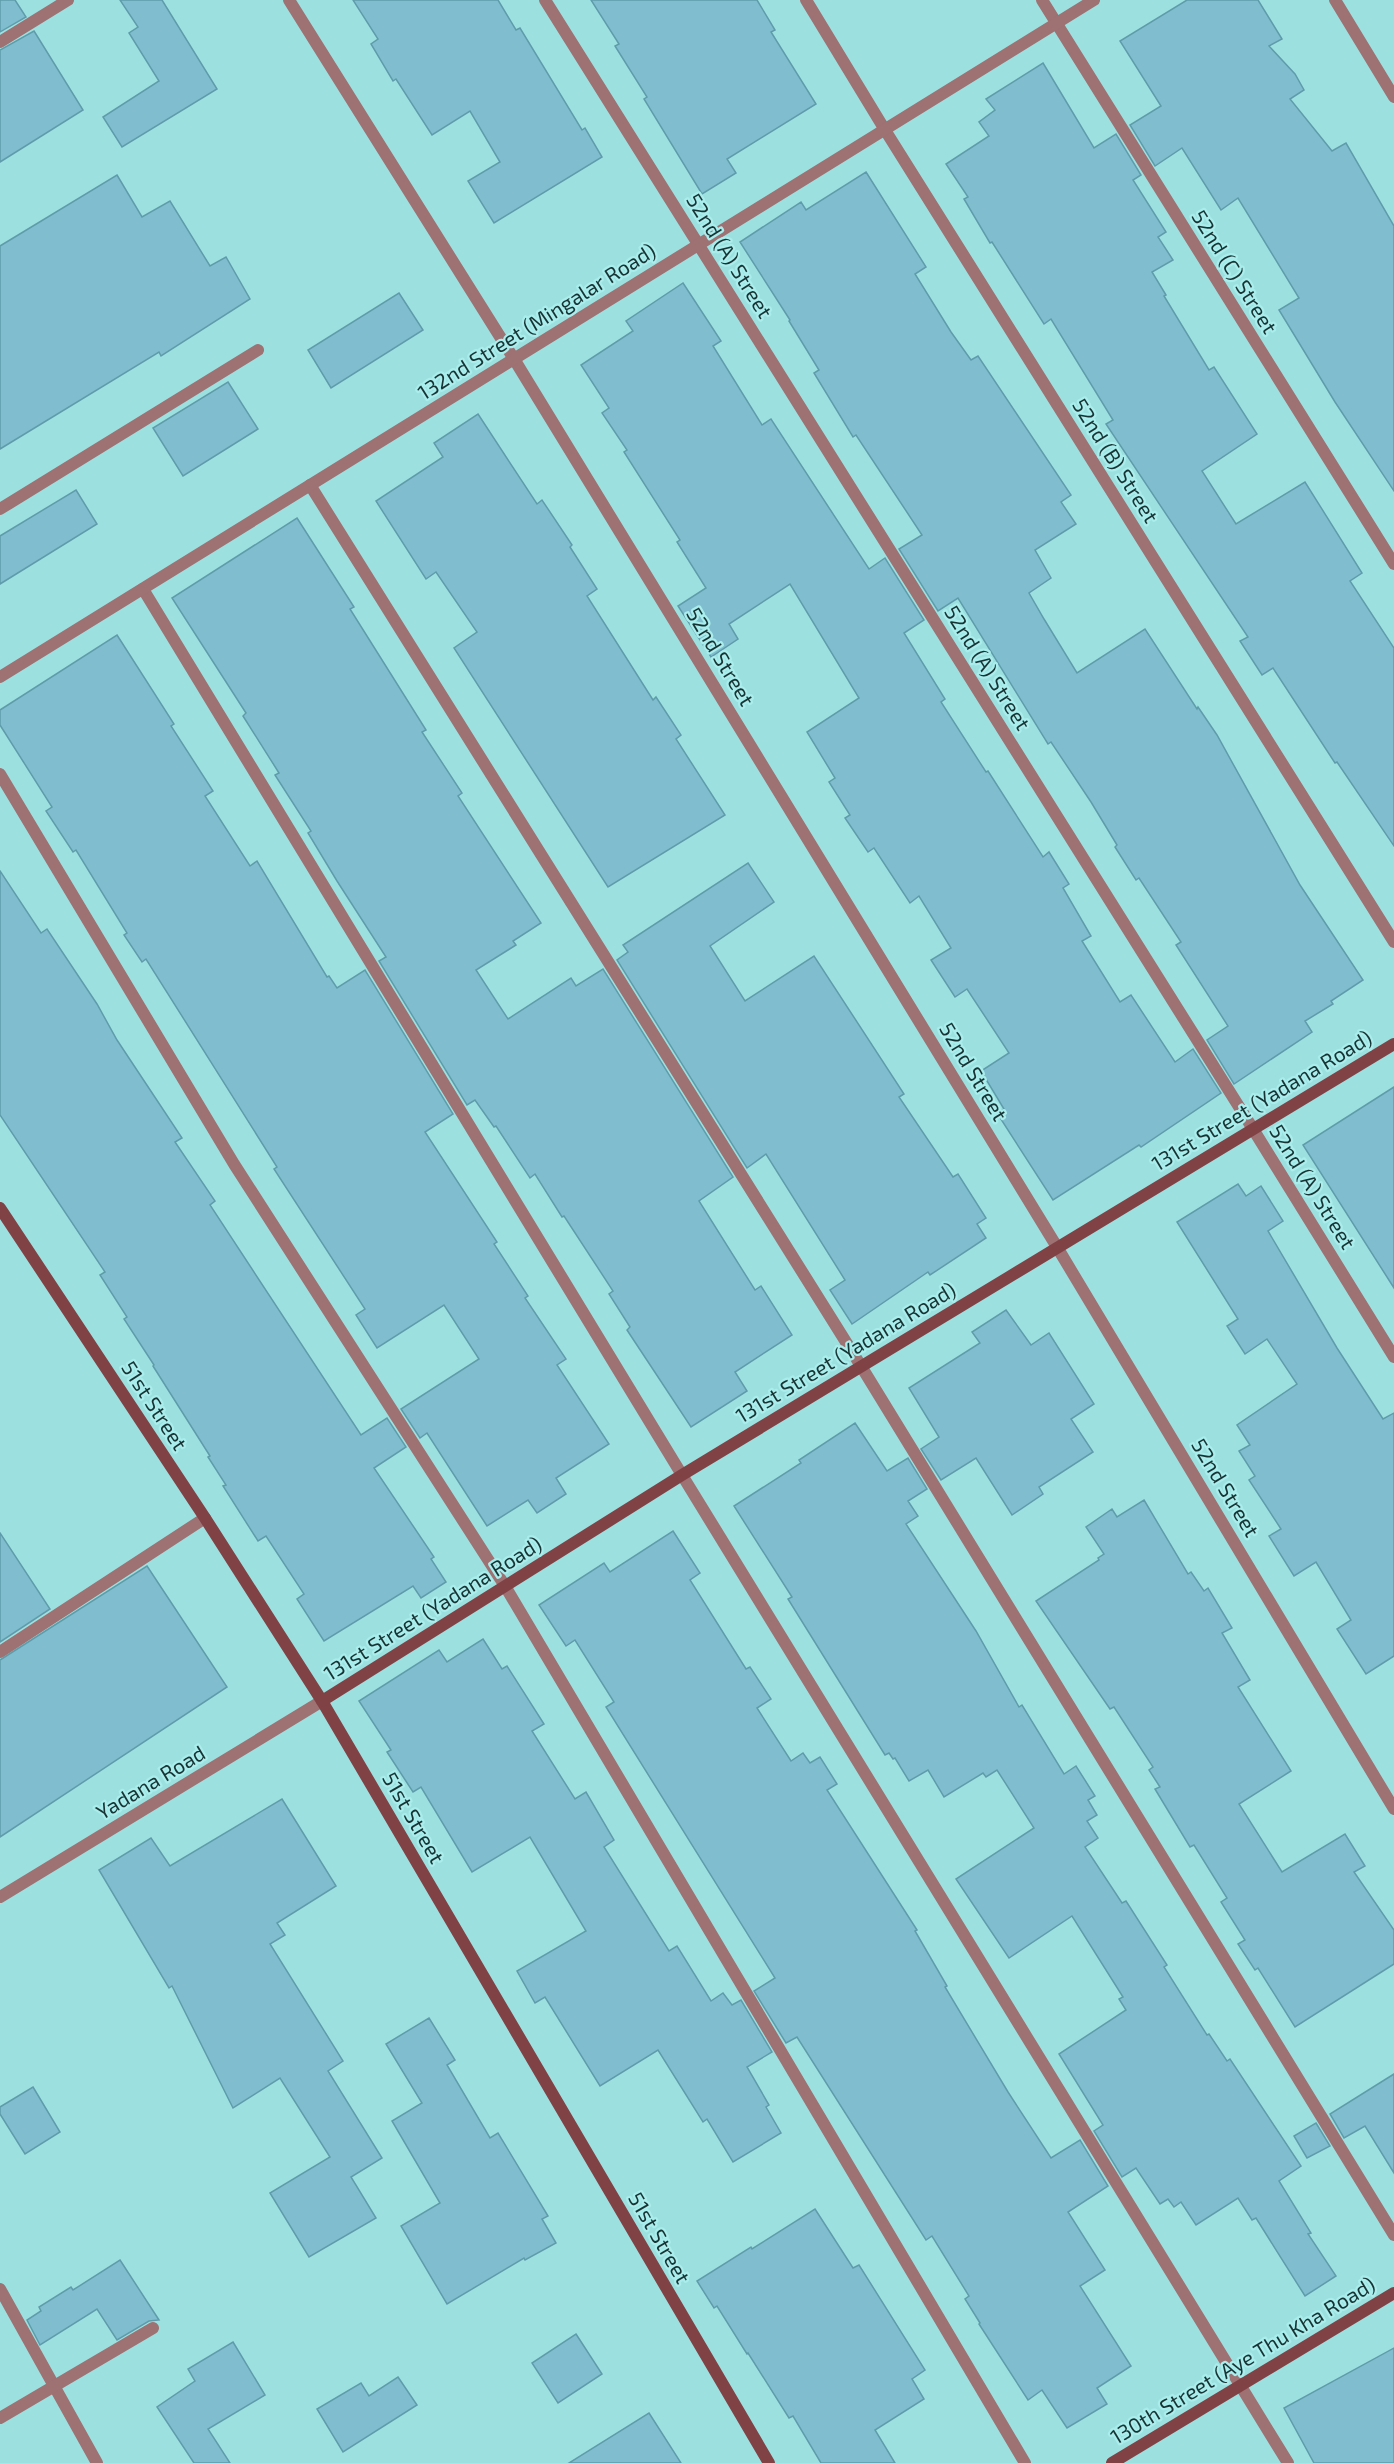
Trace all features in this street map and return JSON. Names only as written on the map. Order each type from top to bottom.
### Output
[{"type":"street","points":[[0,42],[68,0]]},
{"type":"street","name":"52nd Street","points":[[289,0],[514,359],[1057,1248],[1394,1809]]},
{"type":"street","name":"52nd (A) Street","points":[[545,0],[1253,1129],[1394,1358]]},
{"type":"street","name":"52nd (B) Street","points":[[806,0],[885,130],[1394,942]]},
{"type":"street","name":"52nd (C) Street","points":[[1042,0],[1394,564]]},
{"type":"street","name":"132nd Street (Mingalar Road)","points":[[0,677],[1094,0]]},
{"type":"street","points":[[1335,0],[1394,97]]},
{"type":"street","points":[[0,509],[258,350]]},
{"type":"street","points":[[310,485],[861,1366],[1394,2235]]},
{"type":"street","points":[[143,589],[682,1475],[1288,2463]]},
{"type":"street","points":[[0,774],[234,1164],[505,1586],[1025,2463]]},
{"type":"street","name":"131st Street (Yadana Road)","points":[[322,1701],[682,1475],[1394,1044]]},
{"type":"street","name":"51st Street","points":[[0,1208],[205,1518],[322,1701],[769,2463]]},
{"type":"street","points":[[0,1652],[205,1518]]},
{"type":"street","name":"Yadana Road","points":[[0,1897],[322,1701]]},
{"type":"street","points":[[0,2289],[97,2463]]},
{"type":"street","name":"130th Street (Aye Thu Kha Road)","points":[[1112,2463],[1394,2293]]},
{"type":"street","points":[[0,2418],[153,2328]]},
{"type":"building","points":[[0,0],[15,0],[26,17],[0,32]]},
{"type":"building","points":[[120,0],[162,0],[217,89],[122,147],[103,117],[159,81],[129,33],[138,27]]},
{"type":"building","points":[[353,0],[498,0],[516,30],[520,28],[582,130],[585,128],[602,157],[494,223],[468,181],[500,162],[470,111],[432,135],[396,79],[393,81],[371,44],[378,39]]},
{"type":"building","points":[[591,0],[757,0],[775,30],[771,32],[816,104],[727,159],[736,173],[702,194],[644,99],[647,97],[615,46],[619,44]]},
{"type":"building","points":[[1187,0],[1258,0],[1282,39],[1269,46],[1295,74],[1304,90],[1290,99],[1332,151],[1346,143],[1394,226],[1394,491],[1335,402],[1279,310],[1299,298],[1238,198],[1221,210],[1182,148],[1155,166],[1130,125],[1161,106],[1120,41]]},
{"type":"building","points":[[34,31],[83,110],[0,162],[0,50]]},
{"type":"building","points":[[1043,63],[1094,148],[1116,134],[1141,175],[1133,180],[1166,232],[1158,237],[1173,260],[1152,272],[1209,370],[1214,367],[1257,434],[1202,471],[1236,524],[1305,482],[1362,573],[1350,581],[1394,648],[1394,846],[1337,762],[1335,763],[1273,668],[1262,675],[1240,641],[1248,637],[1106,424],[1113,420],[1051,319],[1044,324],[992,242],[990,243],[964,199],[968,197],[946,164],[989,136],[979,122],[995,110],[986,99]]},
{"type":"building","points":[[866,172],[926,267],[915,274],[951,332],[971,360],[978,356],[1071,495],[1061,502],[1076,524],[1035,550],[1051,578],[1029,593],[1077,673],[1145,629],[1197,709],[1198,707],[1217,735],[1300,885],[1363,980],[1331,1001],[1333,1004],[1305,1021],[1312,1032],[1234,1084],[1207,1040],[1228,1026],[1176,945],[1181,942],[1139,878],[1136,880],[1091,802],[1051,742],[1048,744],[958,598],[938,611],[899,549],[922,535],[856,435],[853,437],[814,373],[819,370],[740,242],[801,202],[806,210]]},
{"type":"building","points":[[117,175],[142,217],[170,201],[210,266],[226,257],[250,299],[161,356],[159,352],[0,449],[0,246]]},
{"type":"building","points":[[683,283],[721,341],[713,346],[762,425],[771,419],[869,569],[885,558],[924,620],[904,633],[945,699],[941,702],[986,772],[988,771],[1043,857],[1049,852],[1069,884],[1063,888],[1091,936],[1082,941],[1120,1002],[1131,995],[1175,1062],[1193,1049],[1221,1093],[1141,1147],[1139,1145],[1053,1200],[997,1113],[1004,1109],[981,1071],[1009,1053],[967,989],[955,997],[931,960],[951,948],[919,896],[910,903],[874,848],[868,852],[845,818],[850,815],[829,782],[835,778],[807,732],[859,698],[790,584],[729,624],[738,639],[711,657],[678,606],[706,588],[677,542],[680,540],[624,452],[627,450],[602,413],[609,408],[581,365],[633,331],[626,321]]},
{"type":"building","points":[[399,293],[423,330],[331,388],[308,350]]},
{"type":"building","points":[[228,382],[258,429],[183,476],[153,428]]},
{"type":"building","points":[[478,414],[537,504],[542,500],[572,545],[570,547],[597,589],[587,596],[653,700],[656,697],[681,735],[676,739],[725,815],[608,887],[454,648],[477,632],[436,572],[426,579],[376,501],[443,457],[434,443]]},
{"type":"building","points":[[76,490],[97,524],[0,584],[0,536]]},
{"type":"building","points":[[297,518],[354,607],[350,609],[426,730],[422,732],[462,793],[458,796],[541,923],[513,941],[516,945],[476,970],[508,1019],[571,978],[576,986],[603,969],[733,1177],[699,1201],[755,1290],[761,1286],[792,1335],[735,1372],[747,1391],[691,1427],[627,1330],[630,1327],[609,1294],[613,1291],[535,1174],[530,1178],[496,1126],[494,1127],[475,1100],[467,1105],[379,961],[386,957],[308,833],[311,831],[275,775],[279,773],[243,716],[246,713],[172,598]]},
{"type":"building","points":[[117,635],[174,724],[171,726],[213,791],[205,796],[250,866],[257,861],[327,977],[329,976],[337,988],[365,970],[453,1114],[425,1132],[497,1242],[494,1244],[528,1296],[525,1298],[566,1359],[557,1365],[609,1444],[556,1478],[566,1494],[537,1513],[528,1500],[487,1526],[427,1433],[420,1438],[401,1409],[479,1359],[444,1305],[377,1348],[356,1315],[365,1309],[274,1169],[277,1167],[146,959],[142,962],[124,935],[127,933],[76,850],[73,852],[46,811],[52,807],[0,725],[0,710]]},
{"type":"building","points":[[748,863],[774,902],[710,946],[745,1001],[814,956],[904,1094],[899,1097],[953,1177],[958,1174],[986,1218],[977,1224],[986,1238],[930,1275],[928,1272],[852,1324],[830,1290],[845,1280],[766,1154],[747,1168],[617,960],[628,952],[623,945]]},
{"type":"building","points":[[0,871],[41,933],[47,929],[97,1004],[117,1040],[182,1138],[175,1142],[215,1201],[210,1205],[361,1435],[387,1418],[406,1447],[374,1468],[434,1557],[431,1559],[446,1582],[421,1598],[413,1586],[324,1641],[297,1599],[304,1594],[266,1536],[258,1541],[223,1486],[226,1485],[208,1457],[210,1456],[124,1319],[127,1317],[100,1275],[105,1272],[0,1115]]},
{"type":"building","points":[[1394,1087],[1394,1288],[1303,1145]]},
{"type":"building","points":[[1238,1184],[1246,1196],[1261,1186],[1283,1221],[1268,1231],[1337,1348],[1383,1419],[1394,1413],[1394,1656],[1366,1674],[1337,1629],[1351,1620],[1316,1562],[1294,1576],[1269,1536],[1281,1529],[1249,1480],[1255,1476],[1239,1451],[1250,1445],[1237,1425],[1297,1384],[1267,1339],[1245,1354],[1227,1326],[1238,1319],[1177,1222]]},
{"type":"building","points":[[1006,1310],[1031,1345],[1049,1333],[1094,1404],[1071,1419],[1093,1452],[1039,1487],[1043,1494],[1012,1515],[976,1458],[941,1480],[921,1449],[939,1437],[909,1388],[980,1343],[972,1332]]},
{"type":"building","points":[[855,1423],[887,1471],[908,1458],[927,1489],[908,1501],[918,1516],[906,1524],[976,1631],[1019,1707],[1022,1705],[1064,1774],[1076,1766],[1095,1796],[1088,1800],[1097,1815],[1087,1821],[1098,1838],[1085,1847],[1122,1903],[1126,1901],[1167,1965],[1164,1967],[1207,2035],[1209,2034],[1227,2061],[1230,2059],[1301,2166],[1279,2181],[1311,2233],[1308,2234],[1336,2276],[1305,2296],[1256,2218],[1252,2220],[1238,2198],[1196,2225],[1181,2202],[1174,2207],[1168,2199],[1160,2204],[1136,2168],[1122,2177],[1094,2131],[1103,2125],[1059,2054],[1126,2010],[1119,1999],[1123,1997],[1072,1916],[1009,1958],[956,1879],[1034,1828],[997,1770],[986,1777],[983,1773],[944,1797],[928,1770],[909,1781],[895,1758],[893,1759],[889,1753],[885,1755],[788,1599],[792,1597],[734,1506],[801,1463],[799,1460]]},
{"type":"building","points":[[1144,1500],[1188,1574],[1191,1572],[1204,1591],[1208,1588],[1232,1628],[1222,1633],[1250,1680],[1238,1687],[1291,1771],[1239,1804],[1282,1872],[1345,1834],[1365,1866],[1354,1872],[1394,1930],[1394,1964],[1295,2027],[1258,1968],[1255,1970],[1238,1944],[1245,1940],[1221,1902],[1227,1898],[1194,1845],[1190,1847],[1155,1789],[1160,1787],[1149,1770],[1153,1767],[1114,1707],[1110,1709],[1036,1601],[1099,1560],[1098,1558],[1104,1554],[1086,1527],[1112,1509],[1117,1517]]},
{"type":"building","points":[[673,1531],[700,1573],[690,1580],[746,1669],[750,1667],[771,1699],[757,1708],[791,1761],[803,1753],[810,1763],[820,1757],[837,1784],[827,1790],[917,1930],[915,1931],[947,1986],[945,1987],[1051,2158],[1080,2140],[1108,2186],[1068,2212],[1105,2270],[1080,2286],[1131,2366],[1097,2388],[1107,2404],[1067,2428],[1042,2390],[1028,2400],[979,2324],[965,2299],[969,2296],[932,2236],[926,2240],[797,2037],[786,2043],[754,1991],[775,1978],[606,1707],[614,1702],[575,1640],[566,1646],[539,1605],[604,1563],[610,1572]]},
{"type":"building","points":[[0,1533],[50,1609],[0,1642]]},
{"type":"building","points":[[147,1566],[227,1687],[0,1837],[0,1660]]},
{"type":"building","points":[[483,1639],[502,1669],[507,1666],[544,1724],[532,1731],[575,1799],[586,1792],[614,1840],[604,1847],[669,1951],[677,1946],[711,2001],[723,1993],[732,2005],[741,2000],[772,2052],[747,2067],[769,2105],[766,2107],[781,2133],[733,2162],[707,2119],[703,2122],[658,2050],[600,2086],[545,1997],[535,2003],[517,1971],[586,1931],[530,1837],[472,1872],[421,1787],[413,1792],[387,1752],[391,1750],[359,1701],[439,1650],[447,1662]]},
{"type":"building","points":[[282,1799],[336,1886],[277,1923],[285,1935],[270,1944],[343,2061],[328,2071],[382,2158],[351,2177],[376,2218],[309,2257],[270,2193],[330,2157],[280,2078],[233,2108],[172,1986],[169,1988],[99,1870],[151,1838],[170,1866]]},
{"type":"building","points":[[429,2018],[455,2060],[447,2065],[490,2138],[498,2133],[548,2216],[542,2219],[556,2243],[525,2260],[524,2258],[447,2304],[401,2226],[440,2203],[392,2121],[422,2103],[386,2044]]},
{"type":"building","points":[[1394,2074],[1394,2173],[1365,2126],[1344,2138],[1330,2114]]},
{"type":"building","points":[[33,2087],[60,2132],[25,2154],[0,2114],[0,2107]]},
{"type":"building","points":[[1316,2123],[1330,2146],[1307,2158],[1294,2136]]},
{"type":"building","points":[[815,2209],[853,2268],[859,2265],[925,2370],[912,2379],[924,2399],[875,2430],[895,2463],[821,2463],[793,2416],[789,2418],[717,2306],[714,2308],[697,2281]]},
{"type":"building","points":[[120,2260],[159,2320],[149,2321],[117,2340],[97,2309],[40,2345],[27,2320],[41,2311],[39,2307],[71,2287],[73,2290]]},
{"type":"building","points":[[576,2334],[602,2374],[558,2403],[532,2363]]},
{"type":"building","points":[[233,2342],[265,2395],[208,2429],[230,2463],[194,2463],[157,2407],[195,2381],[188,2369]]},
{"type":"building","points":[[1394,2348],[1394,2463],[1314,2463],[1284,2408]]},
{"type":"building","points":[[398,2377],[417,2405],[343,2452],[317,2409],[361,2383],[369,2396]]},
{"type":"building","points":[[649,2413],[681,2463],[569,2463]]}]
